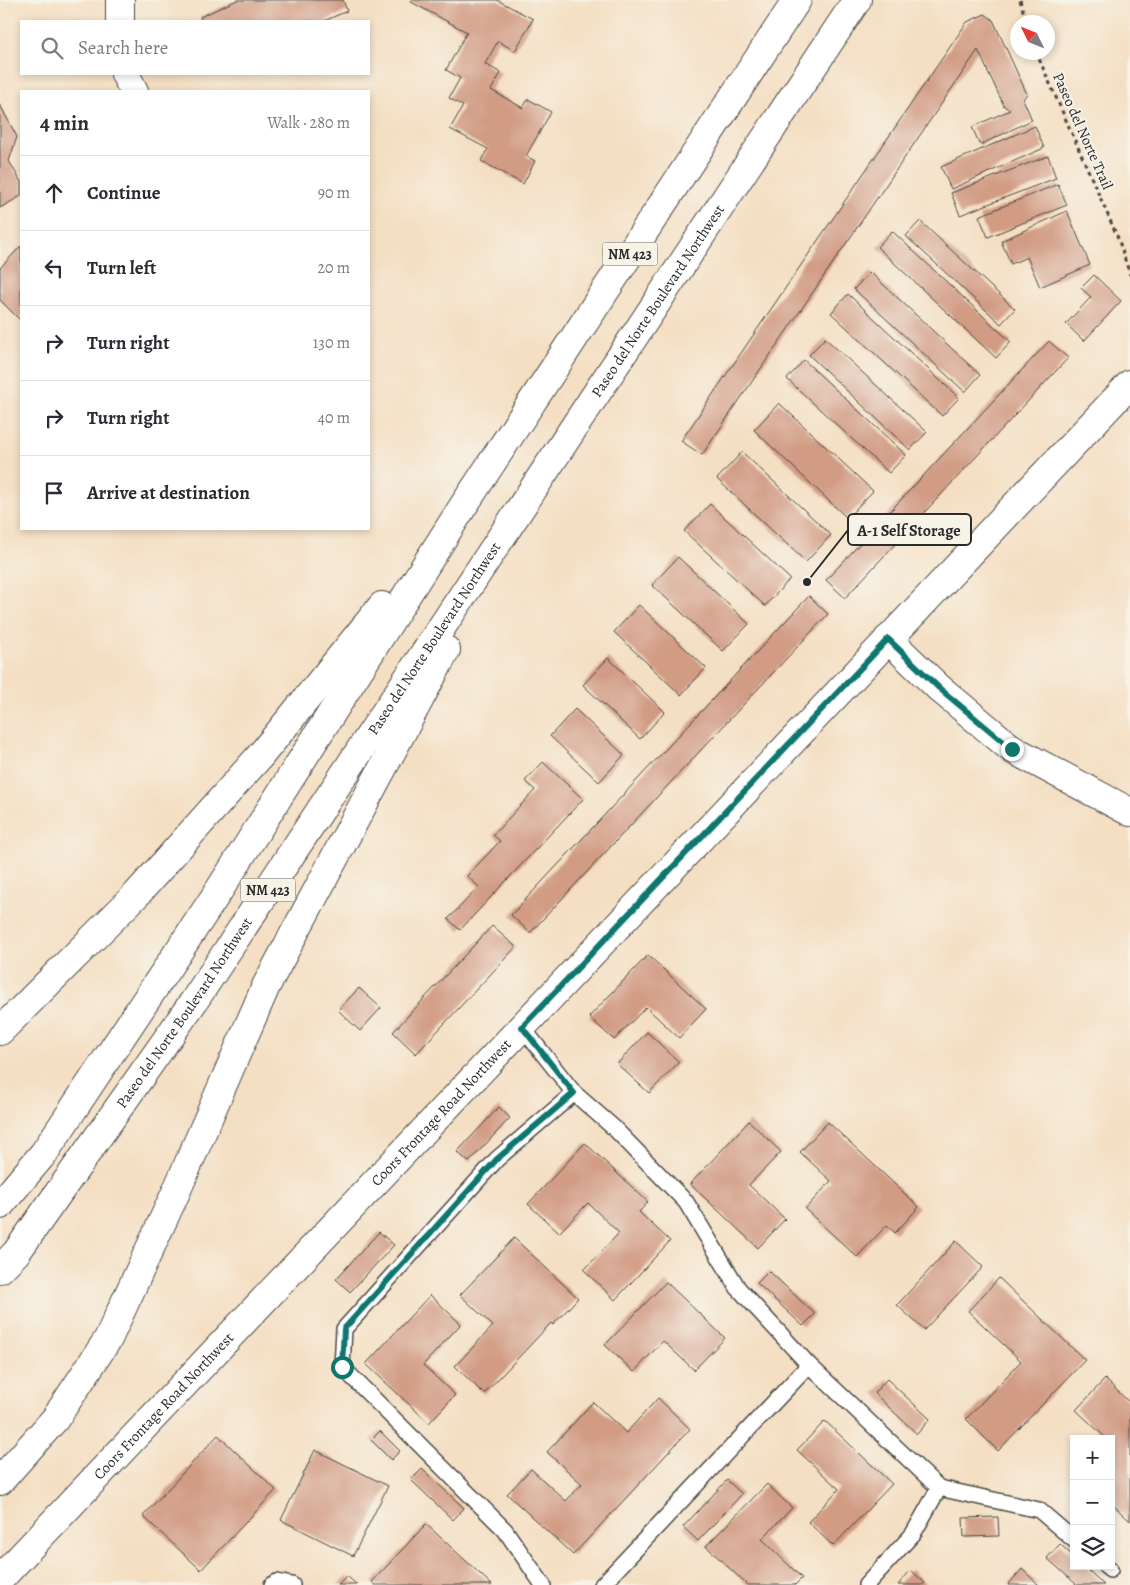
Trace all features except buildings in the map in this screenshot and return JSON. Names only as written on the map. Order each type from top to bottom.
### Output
[{"type":"main road","points":[[120,0],[120,20]]},
{"type":"main road","name":"NM 423","points":[[0,1205],[44,1153],[210,904],[462,508],[797,0]]},
{"type":"main road","name":"Paseo del Norte Boulevard Northwest","points":[[0,1270],[16,1253],[194,1001],[857,0]]},
{"type":"main road","points":[[126,75],[133,90]]},
{"type":"main road","name":"Coors Frontage Road Northwest","points":[[0,1579],[1130,384]]},
{"type":"main road","points":[[0,1481],[55,1419],[108,1339],[176,1192],[266,986],[525,503]]},
{"type":"main road","points":[[0,1031],[136,894],[260,756],[462,508]]},
{"type":"main road","points":[[888,639],[939,688],[1012,749],[1130,812]]},
{"type":"lane","points":[[522,1027],[574,1093],[614,1128],[686,1202],[738,1288],[809,1364],[939,1488],[1039,1510],[1070,1537]]},
{"type":"lane","points":[[543,1585],[505,1530],[342,1367],[344,1329],[497,1159],[574,1093]]},
{"type":"lane","points":[[602,1585],[809,1364]]},
{"type":"lane","points":[[866,1585],[913,1534],[939,1488]]},
{"type":"lane","points":[[272,1585],[277,1582],[292,1585]]},
{"type":"path","points":[[1020,0],[1024,15]]},
{"type":"path","name":"Paseo del Norte Trail","points":[[1040,60],[1118,238],[1130,275]]},
{"type":"place","name":"A-1 Self Storage","points":[[807,582]]},
{"type":"route","points":[[342,1367],[344,1329],[497,1159],[574,1093],[522,1027],[888,639],[939,688],[1012,749]]}]
